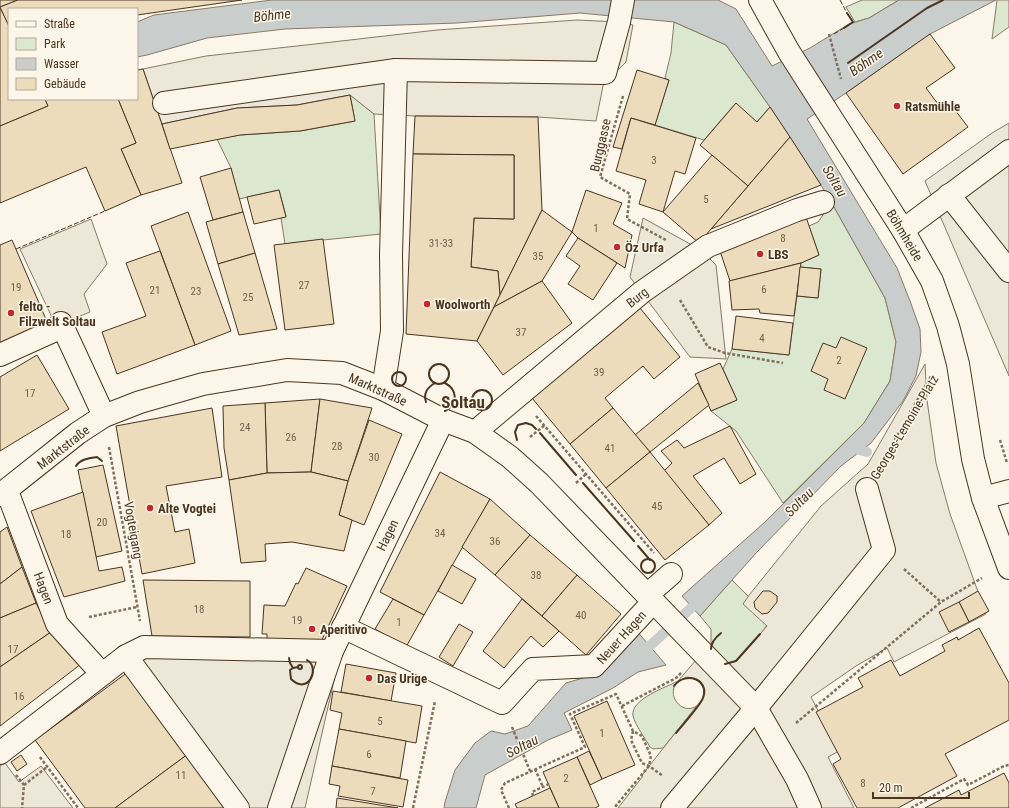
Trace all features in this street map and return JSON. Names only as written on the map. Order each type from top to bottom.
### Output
[{"type":"street","points":[[164,103],[396,70],[605,73],[619,22],[623,0]]},
{"type":"street","name":"Böhmheide","points":[[760,0],[789,52],[903,230],[932,281],[948,326],[958,364],[973,459],[983,498],[1008,566]]},
{"type":"street","points":[[382,388],[392,331],[394,116],[396,70]]},
{"type":"street","points":[[903,230],[1009,151]]},
{"type":"street","points":[[949,195],[1009,271]]},
{"type":"street","name":"Burg","points":[[475,432],[642,292],[708,246],[797,210],[823,202]]},
{"type":"street","points":[[0,355],[62,325],[104,416]]},
{"type":"street","name":"Marktstraße","points":[[3,493],[78,433],[104,416],[140,402],[203,384],[287,370],[342,374],[382,388],[443,420],[475,432],[510,457],[539,483],[699,649]]},
{"type":"street","name":"Hagen","points":[[280,808],[332,651],[443,420]]},
{"type":"street","name":"Georges-Lemoine-Platz","points":[[867,489],[884,550]]},
{"type":"street","points":[[983,498],[1009,491]]},
{"type":"street","name":"Hagen","points":[[3,493],[57,624],[102,674]]},
{"type":"street","points":[[674,805],[756,708],[884,550]]},
{"type":"street","points":[[652,601],[671,574]]},
{"type":"street","name":"Neuer Hagen","points":[[343,627],[502,703],[533,669],[594,666],[652,601]]},
{"type":"street","points":[[699,649],[756,708],[797,779],[810,808]]},
{"type":"street","points":[[135,651],[238,808]]},
{"type":"street","points":[[0,753],[102,674],[135,651],[332,651]]},
{"type":"path","points":[[829,34],[841,80]]},
{"type":"path","name":"Burggasse","points":[[605,73],[628,79],[600,177],[630,194],[627,219],[693,256]]},
{"type":"path","points":[[665,276],[708,347],[725,353],[783,362]]},
{"type":"path","name":"Georges-Lemoine-Platz","points":[[867,489],[933,372],[958,364]]},
{"type":"path","points":[[519,395],[671,574]]},
{"type":"path","name":"Vogteigang","points":[[104,416],[137,607],[135,651]]},
{"type":"path","points":[[536,433],[545,425]]},
{"type":"path","points":[[1000,440],[1009,469]]},
{"type":"path","points":[[578,481],[586,474]]},
{"type":"path","points":[[884,550],[941,602]]},
{"type":"path","points":[[774,741],[941,602],[1008,566]]},
{"type":"path","points":[[57,624],[137,607]]},
{"type":"path","points":[[622,706],[676,678],[699,649]]},
{"type":"path","points":[[413,808],[440,674]]},
{"type":"path","points":[[509,808],[502,790],[505,783],[585,747],[570,714],[616,694],[633,731],[631,740],[642,763]]},
{"type":"path","points":[[513,730],[530,771]]},
{"type":"path","points":[[614,808],[649,766],[651,756],[642,736],[633,731]]},
{"type":"path","points":[[24,735],[78,808]]},
{"type":"path","points":[[911,808],[964,779],[968,785],[1004,766],[1009,765]]},
{"type":"path","points":[[22,808],[24,785],[48,767]]},
{"type":"path","points":[[535,769],[542,787]]},
{"type":"path","points":[[533,796],[532,792],[549,784]]},
{"type":"green space","points":[[862,0],[899,0],[869,18],[855,22],[846,7]]},
{"type":"green space","points":[[997,0],[1009,0],[1009,27],[992,39]]},
{"type":"green space","points":[[674,22],[726,45],[770,107],[757,122],[735,104],[704,140],[655,125],[669,80],[665,78],[671,53]]},
{"type":"green space","points":[[350,95],[374,114],[381,234],[285,244],[281,218],[286,216],[279,190],[239,199],[231,168],[217,139],[240,135],[300,131],[355,121]]},
{"type":"green space","points":[[834,207],[885,298],[896,342],[890,381],[864,423],[783,503],[736,431],[711,411],[737,400],[723,369],[732,349],[789,355],[797,296],[818,298],[821,269],[800,267],[801,263],[819,255],[809,226],[818,222],[825,212]]},
{"type":"green space","points":[[732,580],[754,602],[767,625],[744,654],[735,661],[723,664],[711,652],[711,629],[700,616]]},
{"type":"green space","points":[[678,681],[674,686],[673,692],[677,702],[685,708],[697,706],[663,748],[653,749],[650,747],[636,723],[633,716],[634,710],[637,704],[650,694]]},
{"type":"shaded area","points":[[577,20],[619,22],[633,25],[626,62],[616,72],[605,76],[596,121],[538,117],[415,116],[374,114],[350,95],[297,105],[237,108],[162,124],[143,69],[206,56],[437,30]]},
{"type":"shaded area","points":[[1009,123],[1009,376],[925,181],[992,133]]},
{"type":"shaded area","points":[[643,218],[701,250],[716,265],[726,359],[690,357],[630,277]]},
{"type":"shaded area","points":[[91,219],[107,264],[84,294],[90,312],[56,326],[20,249]]},
{"type":"shaded area","points":[[925,364],[927,400],[936,463],[950,514],[986,614],[894,662],[887,648],[856,666],[811,697],[839,751],[828,757],[854,808],[618,808],[703,698],[704,689],[699,681],[687,677],[678,681],[702,653],[723,664],[736,661],[767,626],[743,604],[821,506],[868,464]]},
{"type":"shaded area","points":[[144,647],[338,663],[305,808],[226,808],[128,672]]},
{"type":"shaded area","points":[[5,763],[19,782],[41,766],[73,808],[0,808],[0,766]]},
{"type":"water","name":"Böhme","points":[[272,0],[718,0],[736,9],[772,66],[810,48],[849,24],[869,18],[899,0],[996,0],[930,34],[807,119],[897,268],[920,329],[921,352],[916,376],[903,401],[871,443],[841,466],[757,552],[700,616],[682,596],[766,521],[864,423],[890,381],[896,342],[885,298],[834,207],[770,107],[726,45],[674,22],[580,13],[457,23],[285,29],[207,38],[138,57],[138,22],[154,15]]},
{"type":"water","points":[[635,629],[666,665],[638,672],[613,688],[564,713],[572,730],[548,740],[485,775],[476,808],[444,808],[455,770],[475,743],[491,731],[505,734],[528,726],[566,683],[593,675]]},
{"type":"building","points":[[0,0],[18,0],[0,7]]},
{"type":"building","points":[[18,0],[242,0],[138,15],[138,8],[8,8],[8,24],[0,7]]},
{"type":"building","points":[[0,7],[8,24],[8,100],[45,100],[48,106],[0,126]]},
{"type":"building","points":[[930,34],[955,68],[926,88],[944,112],[952,106],[968,127],[903,174],[846,93]]},
{"type":"building","points":[[143,69],[182,183],[141,195],[121,149],[136,143],[118,100],[138,100],[138,70]]},
{"type":"building","points":[[637,70],[669,80],[655,125],[631,118],[622,149],[613,147]]},
{"type":"building","points":[[350,95],[355,121],[300,131],[240,135],[170,149],[162,124],[237,108],[297,105]]},
{"type":"building","points":[[45,100],[118,100],[136,143],[121,149],[141,195],[105,211],[86,167],[0,203],[0,126],[48,106]]},
{"type":"building","points":[[736,103],[757,122],[770,107],[790,137],[748,186],[700,145]]},
{"type":"building","points":[[415,116],[538,117],[542,210],[500,295],[498,271],[471,267],[474,218],[514,219],[514,155],[413,154]]},
{"type":"building","points":[[631,118],[696,138],[685,174],[675,171],[663,212],[639,204],[646,180],[616,171]]},
{"type":"building","points":[[790,137],[821,185],[711,229],[748,186]]},
{"type":"building","points":[[413,154],[514,155],[514,219],[474,218],[471,267],[498,271],[500,295],[477,341],[406,334]]},
{"type":"building","points":[[712,155],[748,186],[699,243],[663,212]]},
{"type":"building","points":[[231,168],[243,212],[213,220],[200,177]]},
{"type":"building","points":[[279,190],[286,217],[254,224],[247,197]]},
{"type":"building","points":[[586,190],[622,203],[613,224],[632,235],[625,268],[578,238],[572,232]]},
{"type":"building","points":[[542,210],[572,232],[542,281],[494,307]]},
{"type":"building","points":[[188,212],[231,331],[195,345],[151,226]]},
{"type":"building","points":[[243,212],[255,253],[218,264],[206,222]]},
{"type":"building","points":[[806,217],[819,255],[801,263],[730,281],[720,251]]},
{"type":"building","points":[[578,238],[617,263],[593,300],[568,284],[580,266],[566,256]]},
{"type":"building","points":[[323,239],[334,324],[285,330],[274,245]]},
{"type":"building","points":[[12,240],[48,324],[0,344],[0,245]]},
{"type":"building","points":[[160,251],[195,345],[117,374],[102,332],[146,316],[126,263]]},
{"type":"building","points":[[255,253],[277,329],[239,335],[218,264]]},
{"type":"building","points":[[801,263],[794,316],[760,313],[759,309],[732,310],[729,281]]},
{"type":"building","points":[[800,267],[821,269],[818,298],[797,296]]},
{"type":"building","points":[[542,281],[572,323],[503,375],[477,341],[494,307]]},
{"type":"building","points":[[640,308],[680,357],[654,379],[643,366],[605,398],[613,408],[570,444],[532,398]]},
{"type":"building","points":[[736,316],[793,323],[789,355],[732,349]]},
{"type":"building","points":[[841,337],[867,348],[845,399],[824,390],[828,379],[811,371],[823,343],[836,348]]},
{"type":"building","points":[[37,355],[69,409],[0,451],[0,377]]},
{"type":"building","points":[[720,363],[737,400],[711,411],[695,374]]},
{"type":"building","points":[[698,383],[709,405],[650,452],[635,435]]},
{"type":"building","points":[[320,399],[311,472],[267,473],[265,403]]},
{"type":"building","points":[[320,399],[372,408],[348,481],[311,472]]},
{"type":"building","points":[[265,403],[267,473],[229,480],[224,448],[223,406]]},
{"type":"building","name":"Alte Vogtei","points":[[212,408],[222,477],[166,486],[175,532],[189,529],[195,563],[142,574],[116,426]]},
{"type":"building","points":[[613,408],[650,452],[606,488],[570,444]]},
{"type":"building","points":[[369,420],[402,434],[364,525],[339,515],[348,481]]},
{"type":"building","points":[[730,426],[756,474],[740,484],[724,458],[693,476],[722,513],[709,525],[664,471],[672,463],[661,451],[677,440],[684,448]]},
{"type":"building","points":[[650,452],[709,525],[665,560],[606,488]]},
{"type":"building","points":[[103,465],[122,551],[96,557],[78,470]]},
{"type":"building","points":[[311,472],[348,481],[339,515],[352,520],[344,551],[292,542],[265,544],[266,561],[241,563],[229,480],[267,473]]},
{"type":"building","points":[[440,472],[490,499],[424,615],[380,592]]},
{"type":"building","points":[[83,492],[99,571],[122,567],[125,581],[64,597],[31,511]]},
{"type":"building","points":[[490,499],[530,535],[495,575],[462,547]]},
{"type":"building","points":[[7,527],[22,567],[0,584],[0,532]]},
{"type":"building","points":[[530,535],[577,575],[542,616],[495,575]]},
{"type":"building","points":[[452,565],[476,579],[462,604],[438,591]]},
{"type":"building","points":[[22,567],[36,603],[0,618],[0,584]]},
{"type":"building","points":[[306,568],[347,586],[321,642],[267,645],[267,634],[262,634],[264,605],[285,606],[296,583],[298,584]]},
{"type":"building","points":[[577,575],[621,614],[586,655],[542,616]]},
{"type":"building","points":[[143,580],[250,581],[250,637],[152,636]]},
{"type":"building","points":[[763,591],[770,591],[777,596],[777,602],[768,613],[762,614],[755,608],[754,602]]},
{"type":"building","points":[[978,591],[989,611],[969,622],[959,602]]},
{"type":"building","points":[[393,599],[424,615],[406,647],[375,629]]},
{"type":"building","points":[[522,599],[559,631],[543,647],[531,636],[504,668],[483,651]]},
{"type":"building","points":[[959,602],[969,622],[949,632],[939,612]]},
{"type":"building","points":[[36,603],[51,632],[0,667],[0,618]]},
{"type":"building","points":[[459,624],[473,632],[453,666],[439,657]]},
{"type":"building","points":[[979,628],[1009,683],[1009,720],[945,754],[957,776],[898,808],[857,808],[833,764],[841,759],[816,712],[863,687],[858,678],[891,660],[900,676],[945,651],[942,645],[957,637],[958,640]]},
{"type":"building","points":[[51,632],[81,664],[0,726],[0,667]]},
{"type":"building","points":[[346,664],[396,673],[391,701],[341,692]]},
{"type":"building","points":[[128,672],[188,754],[115,808],[85,808],[35,740]]},
{"type":"building","points":[[333,691],[422,706],[416,743],[339,729],[342,713],[330,710]]},
{"type":"building","points":[[607,701],[635,765],[602,779],[574,716]]},
{"type":"building","points":[[339,729],[406,741],[400,778],[332,766]]},
{"type":"building","points":[[589,751],[602,779],[590,785],[577,757]]},
{"type":"building","points":[[188,754],[226,808],[115,808]]},
{"type":"building","points":[[21,755],[27,764],[17,771],[11,762]]},
{"type":"building","points":[[577,757],[599,806],[595,808],[559,808],[543,772]]},
{"type":"building","points":[[332,766],[408,780],[403,807],[338,796],[340,786],[329,784]]},
{"type":"building","points":[[1004,773],[1009,783],[1009,808],[925,808],[959,790],[961,795]]},
{"type":"building","points":[[550,788],[559,808],[517,808],[515,804]]},
{"type":"building","points":[[337,798],[398,808],[336,808]]},
{"type":"waterway","points":[[853,448],[867,452]]},
{"type":"waterway","name":"Soltau","points":[[640,655],[702,598]]},
{"type":"fence","points":[[840,0],[847,13]]},
{"type":"fence","points":[[834,34],[844,28]]},
{"type":"fence","points":[[16,249],[105,211]]},
{"type":"wall","points":[[848,63],[927,8],[943,0]]},
{"type":"wall","points":[[844,28],[853,22],[847,13]]},
{"type":"wall","points":[[439,364],[446,367],[449,374],[446,381],[439,384],[432,381],[429,374],[432,367],[439,364]]},
{"type":"wall","points":[[399,372],[404,374],[406,379],[404,384],[399,386],[394,384],[392,379],[394,374],[399,372]]},
{"type":"wall","points":[[426,402],[425,396],[427,391],[430,386],[435,383]]},
{"type":"wall","points":[[445,383],[452,389],[455,397],[452,405],[445,411]]},
{"type":"wall","points":[[482,390],[489,393],[492,400],[489,407],[482,410],[475,407],[472,400],[475,393],[482,390]]},
{"type":"wall","points":[[517,440],[515,432],[518,425],[526,423],[532,425],[536,429]]},
{"type":"wall","points":[[540,433],[576,475]]},
{"type":"wall","points":[[76,466],[83,460],[91,458],[97,457],[102,461]]},
{"type":"wall","points":[[583,483],[634,541]]},
{"type":"wall","points":[[638,546],[650,560]]},
{"type":"wall","points":[[648,559],[653,561],[655,566],[653,571],[648,573],[643,571],[641,566],[643,561],[648,559]]},
{"type":"wall","points":[[711,649],[713,642],[721,633]]},
{"type":"wall","points":[[725,664],[736,661],[760,634]]},
{"type":"wall","points":[[289,658],[293,668]]},
{"type":"wall","points":[[298,667],[290,670],[291,679],[297,683],[307,683],[313,674],[311,664],[307,660]]},
{"type":"wall","points":[[300,665],[302,667],[300,669],[298,667],[300,665]]},
{"type":"wall","points":[[674,686],[679,681],[685,679],[696,679],[703,686],[704,692],[703,698],[699,705],[676,733]]},
{"type":"place","name":"Ratsmühle","points":[[897,106]]},
{"type":"place","name":"Öz Urfa","points":[[617,247]]},
{"type":"place","name":"LBS","points":[[760,254]]},
{"type":"place","name":"Woolworth","points":[[427,304]]},
{"type":"place","name":"felto - Filzwelt Soltau","points":[[11,313]]},
{"type":"place","name":"Alte Vogtei","points":[[150,508]]},
{"type":"place","name":"Aperitivo","points":[[312,629]]},
{"type":"place","name":"Das Urige","points":[[369,678]]},
{"type":"district","name":"Soltau","points":[[463,402]]}]
